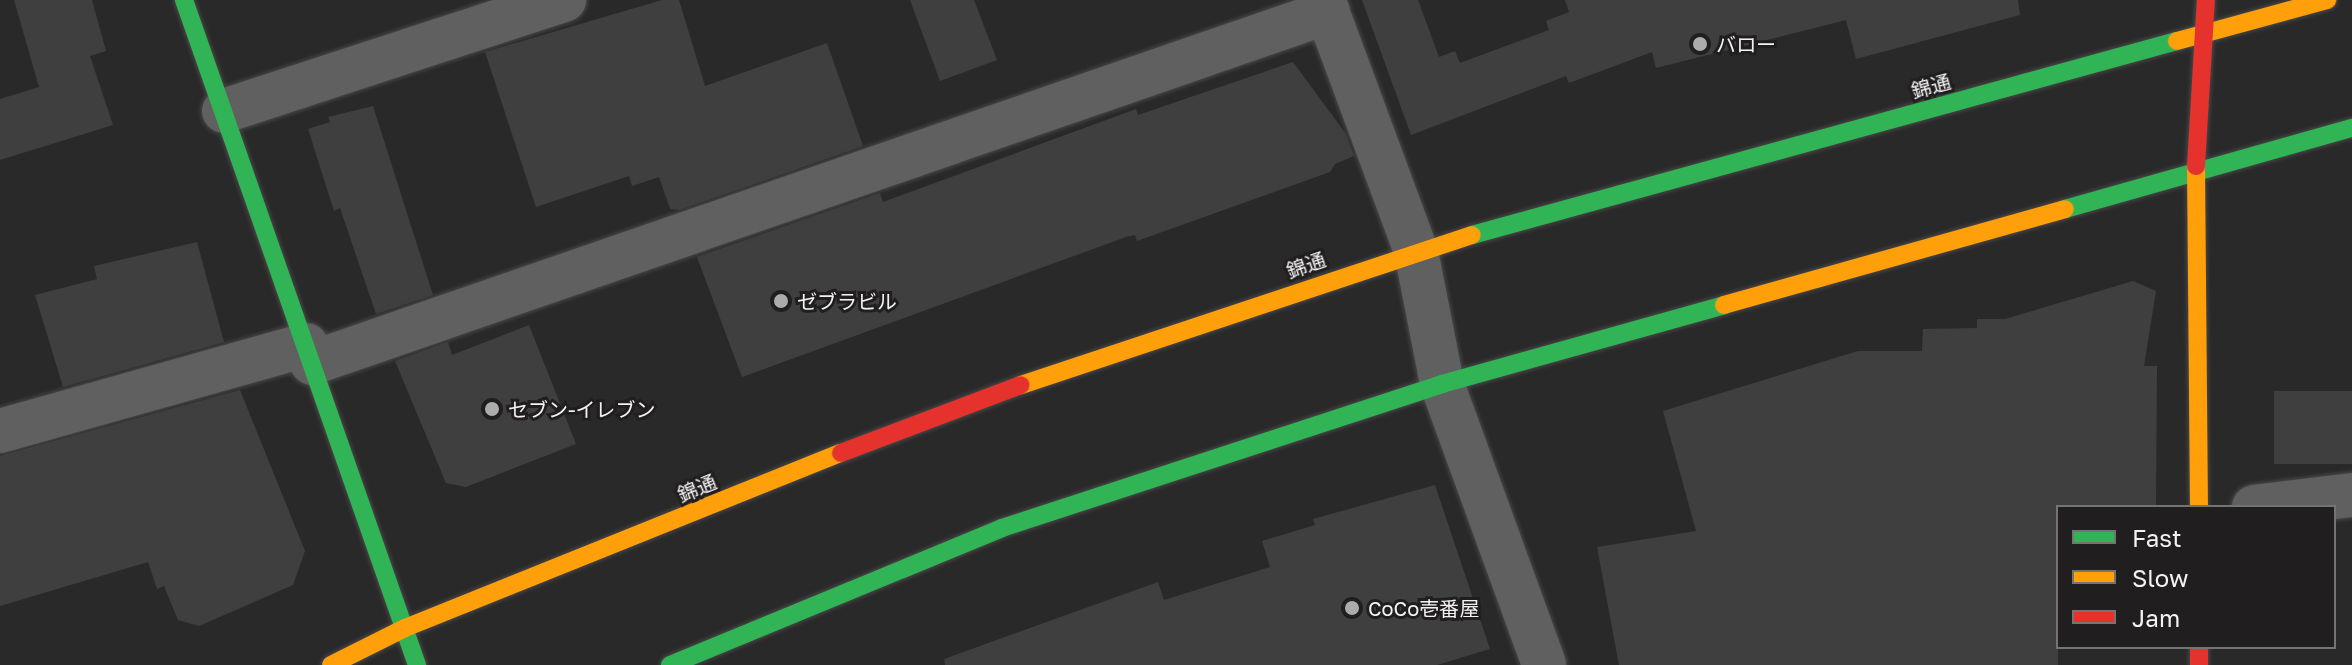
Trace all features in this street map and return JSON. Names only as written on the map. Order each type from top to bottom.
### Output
[{"type":"street","points":[[184,0],[417,665]]},
{"type":"street","points":[[224,111],[564,0]]},
{"type":"street","points":[[2199,505],[2196,168],[2207,32],[2206,0]]},
{"type":"street","name":"錦通","points":[[331,665],[405,628],[949,410],[1416,251],[2327,0]]},
{"type":"street","points":[[0,431],[309,354],[1326,6],[1416,251],[1442,384],[1544,665]]},
{"type":"street","points":[[670,665],[1002,528],[1442,384],[2196,168],[2352,128]]},
{"type":"street","points":[[2270,505],[2352,495]]},
{"type":"building","points":[[14,0],[92,0],[106,51],[90,56],[113,125],[0,160],[0,99],[39,87]]},
{"type":"building","points":[[662,0],[679,0],[705,86],[827,43],[863,146],[679,210],[670,209],[659,177],[632,186],[629,176],[536,207],[485,52]]},
{"type":"building","points":[[910,0],[974,0],[997,60],[940,81]]},
{"type":"building","points":[[1362,0],[1418,0],[1439,57],[1455,51],[1460,63],[1549,30],[1546,21],[1569,12],[1565,0],[2018,0],[2020,15],[1856,59],[1846,20],[1656,68],[1652,52],[1569,83],[1566,76],[1411,135]]},
{"type":"building","points":[[1293,62],[1346,134],[1354,156],[1335,164],[1330,172],[1137,241],[1135,235],[1126,237],[742,377],[697,257],[880,193],[883,202],[1136,109],[1138,115]]},
{"type":"building","points":[[373,106],[433,295],[376,314],[340,208],[334,211],[308,129],[330,122],[328,117]]},
{"type":"building","points":[[197,242],[224,342],[63,387],[35,295],[97,279],[94,266]]},
{"type":"building","points":[[2133,281],[2156,291],[2144,366],[2157,366],[2156,505],[2056,505],[2058,665],[1619,665],[1597,547],[1696,531],[1663,411],[1858,351],[1922,351],[1923,329],[1977,328],[1977,319],[2005,319]]},
{"type":"building","points":[[529,325],[576,444],[466,487],[446,483],[395,361],[448,342],[452,355]]},
{"type":"building","points":[[240,390],[305,551],[293,585],[199,626],[178,620],[164,586],[157,589],[148,562],[0,606],[0,456]]},
{"type":"building","points":[[2274,391],[2352,391],[2352,464],[2274,464]]},
{"type":"building","points":[[1435,485],[1490,649],[1437,665],[945,665],[944,659],[1158,582],[1164,600],[1270,567],[1262,541],[1315,525],[1313,519]]},
{"type":"traffic: fast","points":[[184,0],[417,665]]},
{"type":"traffic: fast","points":[[1472,235],[2177,41]]},
{"type":"traffic: fast","points":[[2065,209],[2352,128]]},
{"type":"traffic: fast","points":[[670,665],[1002,528],[1442,384],[1724,305]]},
{"type":"traffic: slow","points":[[2177,41],[2327,0]]},
{"type":"traffic: slow","points":[[2196,166],[2199,505]]},
{"type":"traffic: slow","points":[[1724,305],[2065,209]]},
{"type":"traffic: slow","points":[[1021,385],[1472,235]]},
{"type":"traffic: slow","points":[[331,665],[405,628],[841,453]]},
{"type":"traffic: jam","points":[[2196,166],[2206,0]]},
{"type":"traffic: jam","points":[[841,453],[1021,385]]},
{"type":"traffic: jam","points":[[2199,649],[2199,665]]},
{"type":"place","name":"バロー","points":[[1700,44]]},
{"type":"place","name":"ゼブラビル","points":[[781,301]]},
{"type":"place","name":"セブン-イレブン","points":[[492,409]]},
{"type":"place","name":"CoCo壱番屋","points":[[1352,608]]}]
